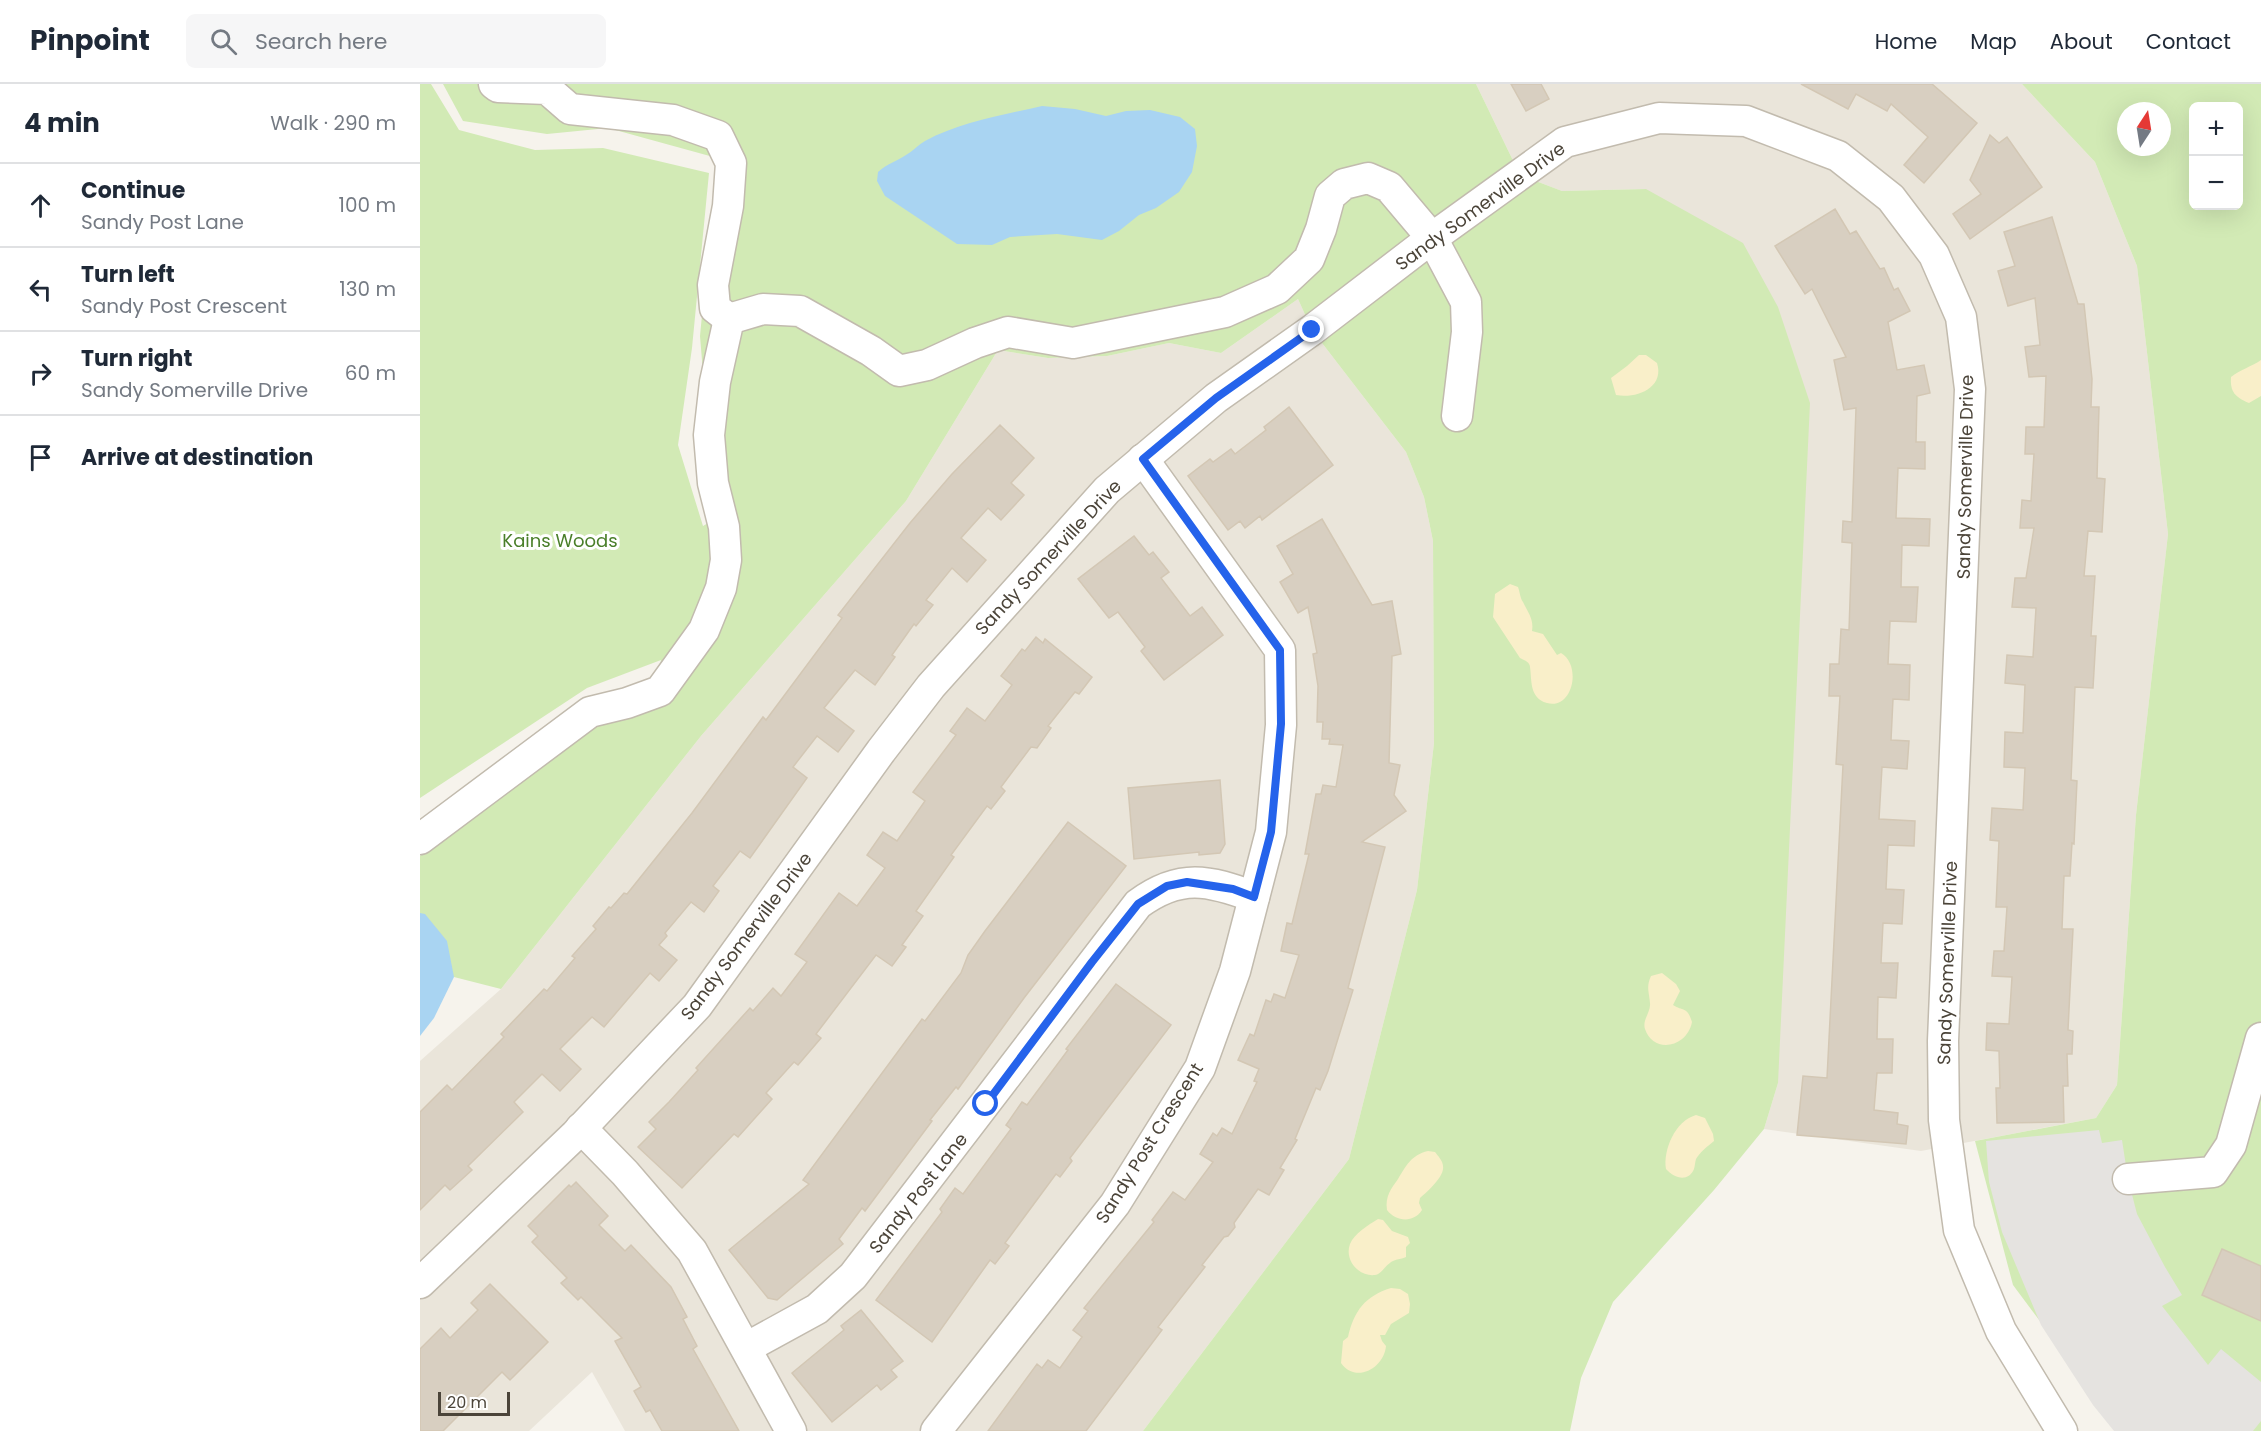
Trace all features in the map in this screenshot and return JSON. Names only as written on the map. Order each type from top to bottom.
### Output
[{"type":"street","points":[[494,84],[498,87],[547,88],[570,109],[673,120],[718,135],[731,163],[728,206],[713,285],[715,308],[729,319]]},
{"type":"street","name":"Sandy Somerville Drive","points":[[420,1283],[581,1128],[697,1006],[881,751],[931,686],[1107,490],[1216,398],[1312,330],[1432,238],[1565,142],[1659,118],[1746,121],[1838,156],[1891,198],[1934,255],[1961,317],[1970,389],[1943,1041],[1944,1120],[1959,1230],[2001,1331],[2062,1431]]},
{"type":"street","points":[[729,319],[763,309],[800,311],[871,351],[899,371],[927,365],[975,342],[1008,332],[1073,343],[1225,312],[1277,289],[1309,259],[1321,229],[1330,196],[1344,184],[1368,178],[1389,187],[1432,238],[1466,302],[1467,332],[1457,416]]},
{"type":"street","points":[[420,839],[590,712],[627,703],[660,691],[704,630],[721,588],[726,560],[724,527],[713,483],[709,435],[715,382],[729,319]]},
{"type":"street","name":"Sandy Post Crescent","points":[[936,1431],[1115,1204],[1200,1068],[1234,971],[1271,832],[1281,724],[1280,650],[1143,459]]},
{"type":"street","name":"Sandy Post Lane","points":[[746,1348],[817,1309],[853,1276],[1138,904],[1167,886],[1187,882],[1233,889],[1254,897]]},
{"type":"street","points":[[2128,1179],[2213,1172],[2231,1145],[2261,1038]]},
{"type":"street","points":[[581,1128],[625,1173],[692,1251],[791,1431]]},
{"type":"shaded area","points":[[1476,84],[2022,84],[2095,162],[2137,266],[2168,534],[2136,815],[2117,1085],[2096,1118],[1921,1151],[1764,1129],[1778,1083],[1646,189],[1562,191],[1520,175]]},
{"type":"shaded area","points":[[1298,299],[1312,330],[1406,452],[1424,497],[1433,541],[1434,743],[1417,890],[1349,1159],[1143,1431],[625,1431],[592,1372],[529,1431],[420,1431],[420,1061],[501,989],[701,736],[906,501],[998,350],[1048,358],[1107,356],[1169,343],[1221,353]]},
{"type":"shaded area","points":[[2099,1130],[2102,1143],[2122,1140],[2128,1179],[2137,1214],[2182,1295],[2162,1306],[2208,1365],[2221,1349],[2261,1382],[2261,1421],[2253,1431],[2114,1431],[2093,1405],[2041,1325],[2002,1232],[1989,1182],[1986,1141]]},
{"type":"green space","name":"Kains Woods","points":[[420,84],[431,84],[459,130],[535,150],[603,148],[709,173],[692,348],[678,445],[703,526],[715,519],[700,336],[717,158],[608,128],[547,134],[463,121],[443,84],[1476,84],[1520,175],[1562,191],[1646,189],[1743,243],[1778,307],[1810,403],[1778,1083],[1764,1129],[1714,1190],[1613,1302],[1581,1378],[1570,1431],[1143,1431],[1349,1159],[1417,890],[1434,743],[1433,541],[1424,497],[1406,452],[1312,330],[1298,299],[1221,353],[1169,343],[1107,356],[1048,358],[998,350],[906,501],[701,736],[501,989],[454,977],[420,951],[420,856],[611,714],[653,703],[661,660],[587,688],[420,798]]},
{"type":"green space","points":[[2022,84],[2261,84],[2261,1431],[2122,1431],[2013,1285],[1975,1141],[2096,1118],[2117,1085],[2136,815],[2168,534],[2137,266],[2095,162]]},
{"type":"sand","points":[[1639,355],[1646,355],[1657,363],[1657,379],[1647,390],[1640,393],[1616,395],[1611,378]]},
{"type":"sand","points":[[2261,360],[2261,396],[2249,403],[2234,393],[2231,387],[2231,377]]},
{"type":"sand","points":[[1510,584],[1518,587],[1531,619],[1532,631],[1543,634],[1557,655],[1561,653],[1571,667],[1572,685],[1563,700],[1556,703],[1541,701],[1534,693],[1529,664],[1520,658],[1493,617],[1495,594]]},
{"type":"sand","points":[[1662,973],[1676,984],[1680,991],[1673,1005],[1687,1011],[1692,1022],[1684,1038],[1670,1045],[1655,1042],[1649,1037],[1644,1026],[1650,1006],[1649,980],[1651,976]]},
{"type":"sand","points":[[1696,1115],[1705,1118],[1714,1141],[1698,1156],[1694,1169],[1688,1176],[1677,1177],[1666,1169],[1666,1153],[1676,1130],[1682,1123]]},
{"type":"sand","points":[[1428,1151],[1435,1152],[1441,1160],[1443,1170],[1441,1174],[1435,1184],[1420,1198],[1419,1203],[1422,1210],[1419,1214],[1410,1219],[1395,1217],[1387,1210],[1389,1193],[1410,1162],[1417,1155]]},
{"type":"sand","points":[[1378,1219],[1383,1220],[1392,1231],[1408,1237],[1410,1243],[1406,1247],[1406,1257],[1393,1261],[1375,1275],[1369,1275],[1354,1266],[1349,1250],[1355,1237]]},
{"type":"sand","points":[[1391,1288],[1400,1289],[1408,1294],[1409,1313],[1391,1324],[1385,1335],[1380,1335],[1386,1346],[1384,1354],[1375,1367],[1361,1373],[1347,1369],[1341,1363],[1343,1341],[1348,1337],[1357,1312],[1374,1295]]},
{"type":"water","points":[[1042,106],[1075,109],[1106,116],[1126,111],[1150,110],[1180,117],[1195,129],[1197,146],[1192,172],[1179,192],[1102,240],[1057,234],[1010,237],[992,245],[957,244],[885,196],[877,181],[878,172],[938,134],[982,120]]},
{"type":"water","points":[[420,913],[425,914],[447,941],[454,977],[434,1018],[420,1036]]},
{"type":"building","points":[[1511,84],[1541,84],[1549,99],[1526,111]]},
{"type":"building","points":[[1801,84],[1932,84],[1977,123],[1924,183],[1904,165],[1928,137],[1891,104],[1887,111],[1856,94],[1848,109]]},
{"type":"building","points":[[1990,135],[1999,143],[2007,137],[2042,187],[1970,239],[1953,214],[1981,194],[1970,180]]},
{"type":"building","points":[[1835,209],[1850,234],[1856,231],[1880,269],[1884,268],[1894,290],[1898,288],[1910,311],[1888,322],[1897,370],[1924,365],[1930,393],[1917,396],[1916,442],[1925,442],[1925,469],[1898,468],[1896,518],[1930,519],[1929,546],[1902,545],[1901,587],[1918,587],[1916,622],[1890,621],[1888,664],[1910,665],[1909,700],[1893,699],[1891,740],[1909,741],[1907,769],[1882,767],[1879,819],[1915,821],[1914,846],[1888,845],[1886,889],[1904,890],[1902,924],[1883,923],[1881,963],[1898,963],[1896,998],[1878,997],[1877,1039],[1893,1039],[1892,1073],[1877,1073],[1874,1110],[1898,1113],[1897,1124],[1908,1126],[1906,1144],[1797,1135],[1803,1076],[1827,1078],[1843,765],[1836,764],[1840,696],[1829,696],[1830,664],[1839,664],[1841,629],[1849,630],[1852,543],[1842,542],[1843,521],[1852,522],[1856,408],[1844,410],[1834,360],[1846,357],[1812,289],[1805,294],[1775,246]]},
{"type":"building","points":[[2052,217],[2078,304],[2084,304],[2092,379],[2091,407],[2099,407],[2097,478],[2105,479],[2102,532],[2088,531],[2084,576],[2095,576],[2091,636],[2096,636],[2093,688],[2075,687],[2071,780],[2077,781],[2074,844],[2072,843],[2070,876],[2064,876],[2062,929],[2073,929],[2068,1030],[2073,1031],[2072,1054],[2067,1054],[2068,1086],[2063,1086],[2064,1122],[1997,1123],[1996,1088],[2000,1088],[1999,1051],[1986,1050],[1987,1023],[2009,1024],[2012,977],[1992,976],[1994,951],[2004,951],[2007,907],[1996,907],[1999,841],[1990,840],[1992,808],[2023,810],[2025,768],[2004,767],[2005,732],[2023,733],[2025,685],[2005,683],[2007,655],[2033,657],[2036,608],[2012,607],[2015,578],[2026,578],[2034,528],[2020,528],[2022,500],[2031,501],[2034,454],[2025,454],[2026,427],[2044,427],[2046,376],[2029,377],[2025,347],[2040,345],[2035,298],[2008,306],[1998,271],[2015,266],[2004,232]]},
{"type":"building","points":[[1289,407],[1333,465],[1262,520],[1260,516],[1245,528],[1240,521],[1228,530],[1188,476],[1210,459],[1213,462],[1231,449],[1235,454],[1266,430],[1264,427]]},
{"type":"building","points":[[1000,425],[1034,458],[1011,483],[1024,495],[1001,520],[988,508],[961,538],[986,560],[967,582],[952,568],[926,600],[933,605],[916,626],[914,624],[892,655],[895,657],[875,685],[855,670],[824,708],[854,731],[838,752],[817,736],[793,767],[807,778],[750,858],[740,851],[713,886],[719,891],[704,912],[691,902],[665,933],[667,936],[659,945],[677,960],[659,981],[650,973],[604,1027],[592,1017],[560,1049],[581,1069],[560,1091],[542,1074],[514,1102],[523,1112],[468,1166],[472,1170],[450,1190],[445,1185],[420,1210],[420,1112],[447,1085],[452,1090],[504,1037],[501,1034],[544,989],[547,991],[575,958],[572,956],[596,929],[593,926],[609,907],[611,908],[624,893],[627,894],[692,813],[763,717],[766,720],[842,618],[838,615],[910,523],[952,474]]},
{"type":"building","points":[[1322,519],[1372,605],[1392,601],[1401,654],[1392,656],[1389,763],[1400,765],[1394,795],[1406,811],[1362,842],[1385,847],[1348,988],[1353,990],[1328,1071],[1320,1090],[1316,1088],[1295,1139],[1297,1140],[1280,1168],[1284,1170],[1269,1195],[1258,1189],[1234,1223],[1235,1227],[1202,1265],[1205,1267],[1158,1327],[1162,1330],[1086,1431],[988,1431],[1037,1364],[1042,1368],[1048,1360],[1060,1368],[1082,1337],[1073,1330],[1088,1311],[1084,1308],[1154,1222],[1152,1220],[1173,1192],[1185,1200],[1213,1162],[1200,1154],[1213,1133],[1217,1136],[1222,1128],[1232,1134],[1257,1082],[1254,1081],[1259,1069],[1238,1060],[1250,1034],[1254,1036],[1266,1000],[1271,1002],[1274,994],[1285,998],[1299,955],[1281,951],[1287,923],[1292,924],[1309,854],[1305,854],[1316,794],[1321,794],[1323,785],[1336,787],[1343,745],[1329,744],[1330,739],[1322,739],[1323,722],[1317,722],[1318,686],[1313,654],[1317,653],[1308,607],[1298,613],[1280,582],[1293,574],[1277,546]]},
{"type":"building","points":[[1134,536],[1149,555],[1153,552],[1169,572],[1161,578],[1190,616],[1202,607],[1223,635],[1164,680],[1141,651],[1145,647],[1118,612],[1109,618],[1078,579]]},
{"type":"building","points":[[1036,637],[1043,643],[1045,639],[1092,677],[1079,694],[1075,692],[1048,726],[1051,728],[1037,748],[1031,747],[1001,787],[1005,791],[991,809],[987,806],[951,855],[954,857],[916,911],[923,916],[902,945],[906,947],[892,966],[876,955],[816,1034],[821,1038],[798,1065],[794,1062],[766,1093],[772,1099],[738,1137],[734,1134],[682,1188],[638,1147],[656,1129],[649,1122],[698,1070],[696,1068],[750,1008],[753,1011],[773,988],[781,996],[807,962],[795,954],[839,893],[857,906],[885,868],[867,855],[883,832],[897,841],[925,801],[913,792],[956,735],[950,731],[967,708],[985,721],[1012,685],[1001,676],[1022,649],[1025,651]]},
{"type":"building","points":[[1220,780],[1225,844],[1220,853],[1199,855],[1199,852],[1134,859],[1128,788]]},
{"type":"building","points":[[1068,822],[1126,866],[1024,998],[958,1089],[956,1087],[930,1120],[932,1121],[865,1211],[862,1208],[839,1239],[843,1244],[777,1300],[768,1298],[729,1250],[809,1184],[803,1180],[922,1019],[925,1021],[961,973],[968,955],[985,931]]},
{"type":"building","points":[[1116,984],[1171,1025],[1070,1158],[1072,1161],[1060,1177],[1056,1174],[1005,1243],[1009,1246],[995,1264],[990,1260],[932,1342],[876,1300],[942,1212],[940,1209],[955,1188],[963,1194],[1011,1129],[1006,1125],[1022,1102],[1027,1105]]},
{"type":"building","points":[[576,1182],[608,1216],[599,1225],[625,1251],[631,1245],[671,1287],[687,1317],[683,1319],[697,1346],[693,1349],[739,1431],[662,1431],[650,1410],[646,1412],[634,1391],[641,1387],[615,1341],[622,1338],[581,1297],[578,1300],[561,1283],[567,1278],[532,1242],[538,1236],[528,1226],[569,1185],[571,1187]]},
{"type":"building","points":[[2222,1249],[2261,1266],[2261,1321],[2202,1295]]},
{"type":"building","points":[[490,1284],[548,1342],[510,1380],[502,1372],[443,1431],[420,1431],[420,1349],[441,1328],[450,1338],[478,1310],[471,1303]]},
{"type":"building","points":[[861,1310],[903,1361],[891,1370],[897,1377],[881,1390],[877,1385],[832,1422],[792,1373],[844,1330],[841,1326]]},
{"type":"route","points":[[986,1104],[1138,904],[1167,886],[1187,882],[1233,889],[1254,897],[1271,832],[1281,724],[1280,650],[1143,459],[1216,398],[1312,330]]}]
